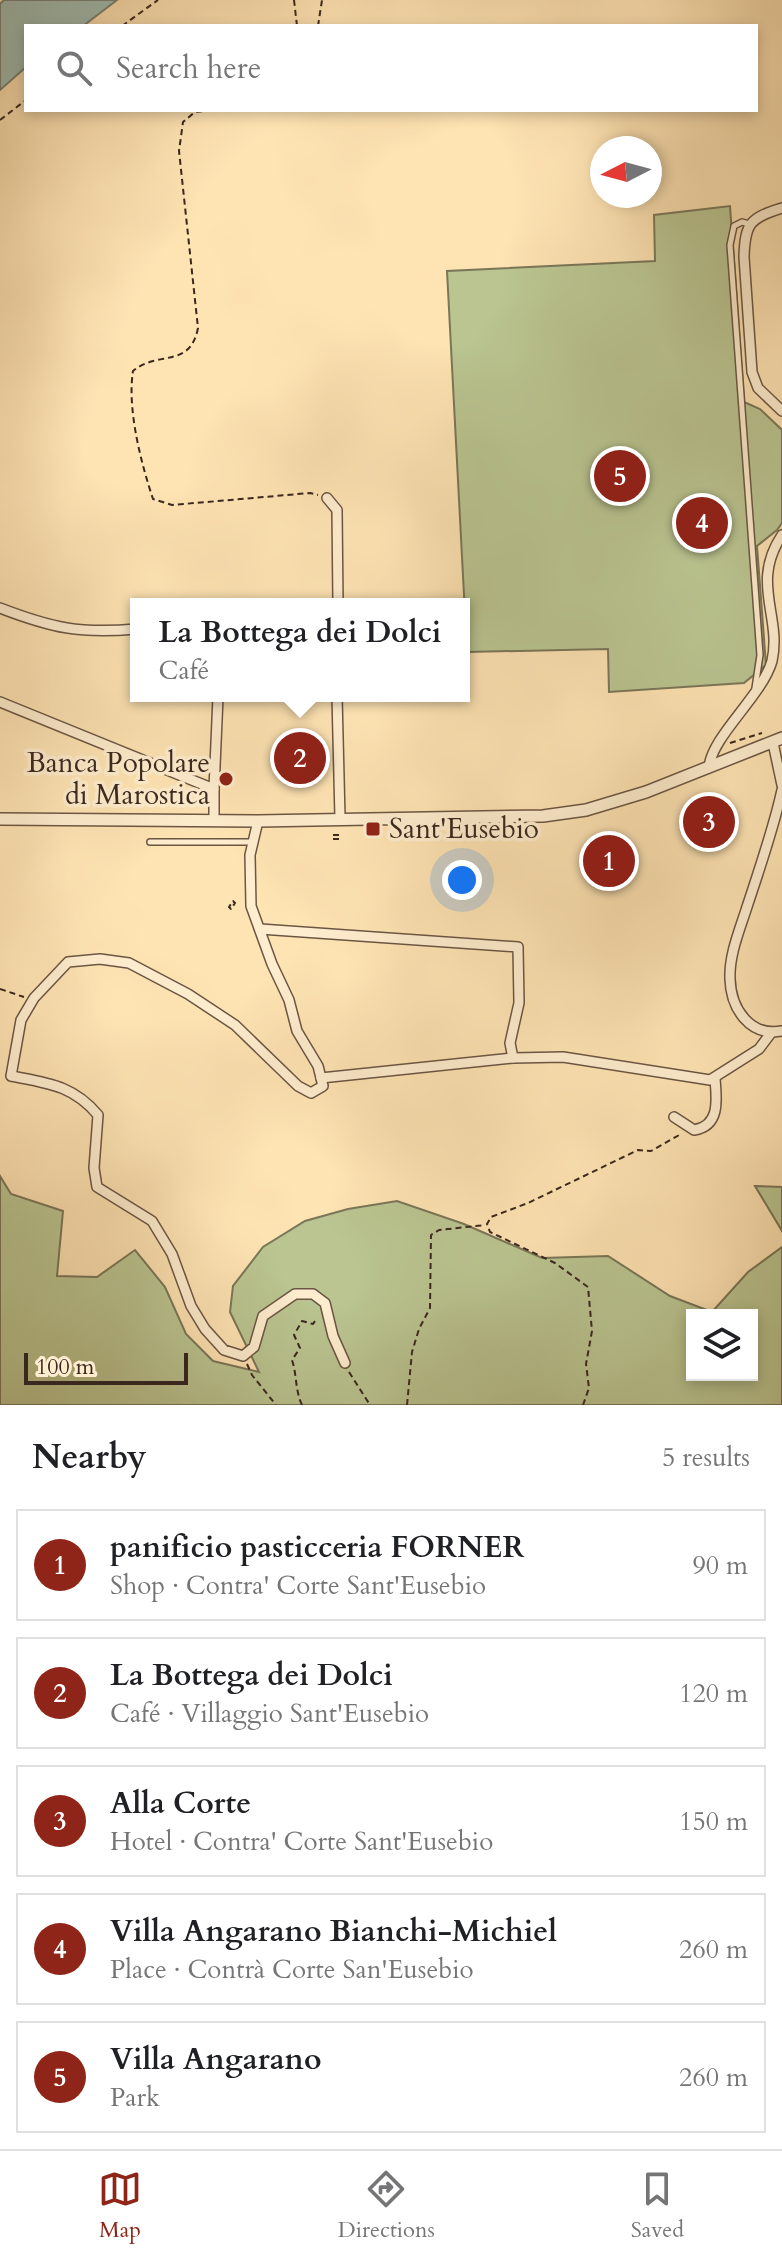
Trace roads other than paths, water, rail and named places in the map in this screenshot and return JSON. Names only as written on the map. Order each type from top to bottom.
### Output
[{"type":"street","points":[[782,208],[756,217],[749,224],[744,257],[752,372],[758,388],[782,411]]},
{"type":"street","points":[[327,498],[337,510],[338,598]]},
{"type":"street","points":[[709,767],[717,747],[772,663],[774,646],[768,563],[782,535]]},
{"type":"street","points":[[0,608],[45,626],[100,632],[130,630]]},
{"type":"street","points":[[0,702],[214,789]]},
{"type":"street","points":[[214,821],[218,702]]},
{"type":"street","points":[[337,702],[340,818]]},
{"type":"street","points":[[0,819],[258,821],[557,814],[586,810],[631,796],[776,739],[782,791],[734,949],[730,979],[739,1013],[759,1031],[782,1031]]},
{"type":"street","points":[[258,821],[249,879],[251,906],[289,1000],[297,1031],[318,1066],[323,1086],[311,1093],[298,1086],[235,1025],[188,994],[129,963],[100,959],[68,962],[32,1001],[21,1020],[11,1076],[56,1084],[87,1102],[98,1115],[94,1168],[97,1187],[152,1221],[172,1254],[191,1306],[205,1329],[224,1350],[243,1356],[254,1347],[263,1316],[295,1294],[313,1294],[325,1303],[328,1322],[345,1363]]},
{"type":"street","points":[[260,929],[518,947],[519,1003],[510,1043],[513,1058]]},
{"type":"street","points":[[321,1078],[513,1058],[563,1057],[710,1080],[759,1049],[771,1033]]},
{"type":"street","points":[[674,1117],[690,1128],[703,1129],[711,1124],[716,1109],[715,1079]]},
{"type":"lane","points":[[749,224],[742,222],[734,226],[730,245],[760,655],[752,697]]},
{"type":"lane","points":[[150,842],[253,842]]},
{"type":"place","name":"Villa Angarano","points":[[620,476]]},
{"type":"place","name":"Villa Angarano Bianchi-Michiel","points":[[702,523]]},
{"type":"place","name":"La Bottega dei Dolci","points":[[300,758]]},
{"type":"place","name":"Banca Popolare di Marostica","points":[[226,779]]},
{"type":"place","name":"Alla Corte","points":[[709,822]]},
{"type":"place","name":"Sant'Eusebio","points":[[373,829]]},
{"type":"place","name":"panificio pasticceria FORNER","points":[[609,861]]}]
